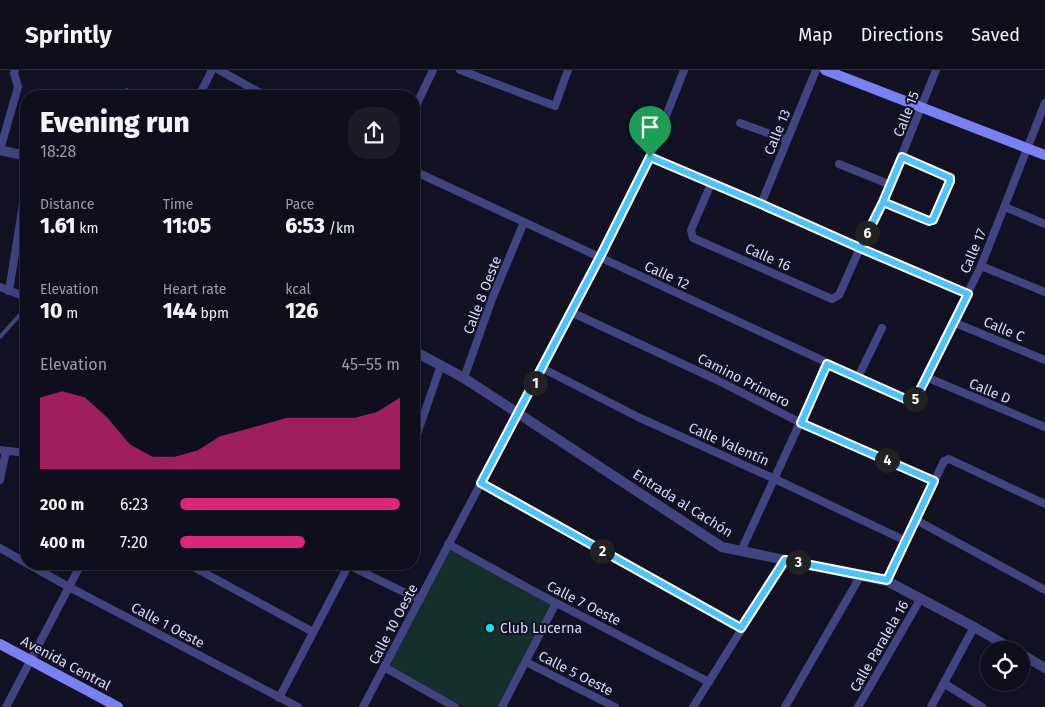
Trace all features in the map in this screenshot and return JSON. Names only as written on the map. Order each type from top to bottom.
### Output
[{"type":"main road","points":[[825,70],[1045,155]]},
{"type":"main road","name":"Avenida Central","points":[[0,644],[118,707]]},
{"type":"street","points":[[14,70],[18,87],[0,150],[20,155]]},
{"type":"street","points":[[201,90],[212,70]]},
{"type":"street","points":[[219,70],[255,90]]},
{"type":"street","points":[[420,97],[433,70]]},
{"type":"street","points":[[460,70],[556,106],[568,70]]},
{"type":"street","name":"Calle 10 Oeste","points":[[363,707],[600,257],[650,157],[684,70]]},
{"type":"street","name":"Calle 13","points":[[761,204],[816,70]]},
{"type":"street","name":"Calle 15","points":[[860,248],[891,185],[936,70]]},
{"type":"street","name":"Calle 17","points":[[910,401],[916,398],[981,266],[1045,103]]},
{"type":"street","points":[[740,123],[787,140]]},
{"type":"street","points":[[650,157],[968,294]]},
{"type":"street","points":[[883,202],[929,221],[934,219],[950,178],[902,157]]},
{"type":"street","points":[[839,164],[891,185]]},
{"type":"street","name":"Calle 12","points":[[420,174],[910,401]]},
{"type":"street","name":"Calle 16","points":[[711,184],[691,230],[693,238],[832,299],[839,295],[860,248]]},
{"type":"street","points":[[1005,208],[1045,224]]},
{"type":"street","points":[[9,291],[20,222]]},
{"type":"street","name":"Calle 8 Oeste","points":[[464,378],[492,299],[524,222]]},
{"type":"street","points":[[981,266],[1045,292]]},
{"type":"street","points":[[0,287],[20,295]]},
{"type":"street","name":"Camino Primero","points":[[571,312],[683,364],[801,423],[934,481]]},
{"type":"street","name":"Calle C","points":[[954,322],[1045,360]]},
{"type":"street","points":[[858,377],[882,328]]},
{"type":"street","name":"Entrada al Cachón","points":[[420,354],[464,378],[519,413],[722,547],[887,580],[999,641]]},
{"type":"street","points":[[741,552],[827,364]]},
{"type":"street","points":[[420,426],[441,365]]},
{"type":"street","name":"Calle Valentín","points":[[542,368],[638,417],[775,478],[906,541]]},
{"type":"street","name":"Calle D","points":[[926,377],[1045,427]]},
{"type":"street","points":[[0,480],[3,451],[20,452]]},
{"type":"street","points":[[887,580],[944,461],[949,459],[1045,504]]},
{"type":"street","points":[[481,483],[741,628]]},
{"type":"street","points":[[916,520],[1045,590]]},
{"type":"street","name":"Calle 7 Oeste","points":[[448,544],[556,603],[709,682]]},
{"type":"street","name":"Calle 1 Oeste","points":[[0,548],[20,559]]},
{"type":"street","points":[[694,707],[741,628],[785,560]]},
{"type":"street","name":"Calle 1 Oeste","points":[[39,570],[298,707]]},
{"type":"street","points":[[6,707],[78,570]]},
{"type":"street","points":[[199,570],[313,632]]},
{"type":"street","points":[[279,698],[345,570]]},
{"type":"street","points":[[360,570],[420,600]]},
{"type":"street","points":[[785,707],[861,575]]},
{"type":"street","name":"Calle Paralela 16","points":[[858,707],[921,598]]},
{"type":"street","points":[[502,707],[556,603]]},
{"type":"street","points":[[931,707],[945,684],[974,626]]},
{"type":"street","points":[[1030,659],[1045,668]]},
{"type":"street","name":"Calle 5 Oeste","points":[[526,662],[615,707]]},
{"type":"street","points":[[384,667],[456,707]]},
{"type":"street","points":[[945,684],[982,707]]},
{"type":"lane","points":[[0,337],[20,315]]},
{"type":"green space","points":[[450,549],[552,605],[498,707],[464,707],[388,666]]},
{"type":"place","name":"Club Lucerna","points":[[490,628]]},
{"type":"route","points":[[650,157],[600,257],[481,483],[741,628],[785,560],[887,580],[934,481],[801,423],[827,364],[910,401],[916,398],[968,294],[860,248],[883,202],[932,221],[950,178],[902,157],[883,202],[860,248],[650,157]]}]
